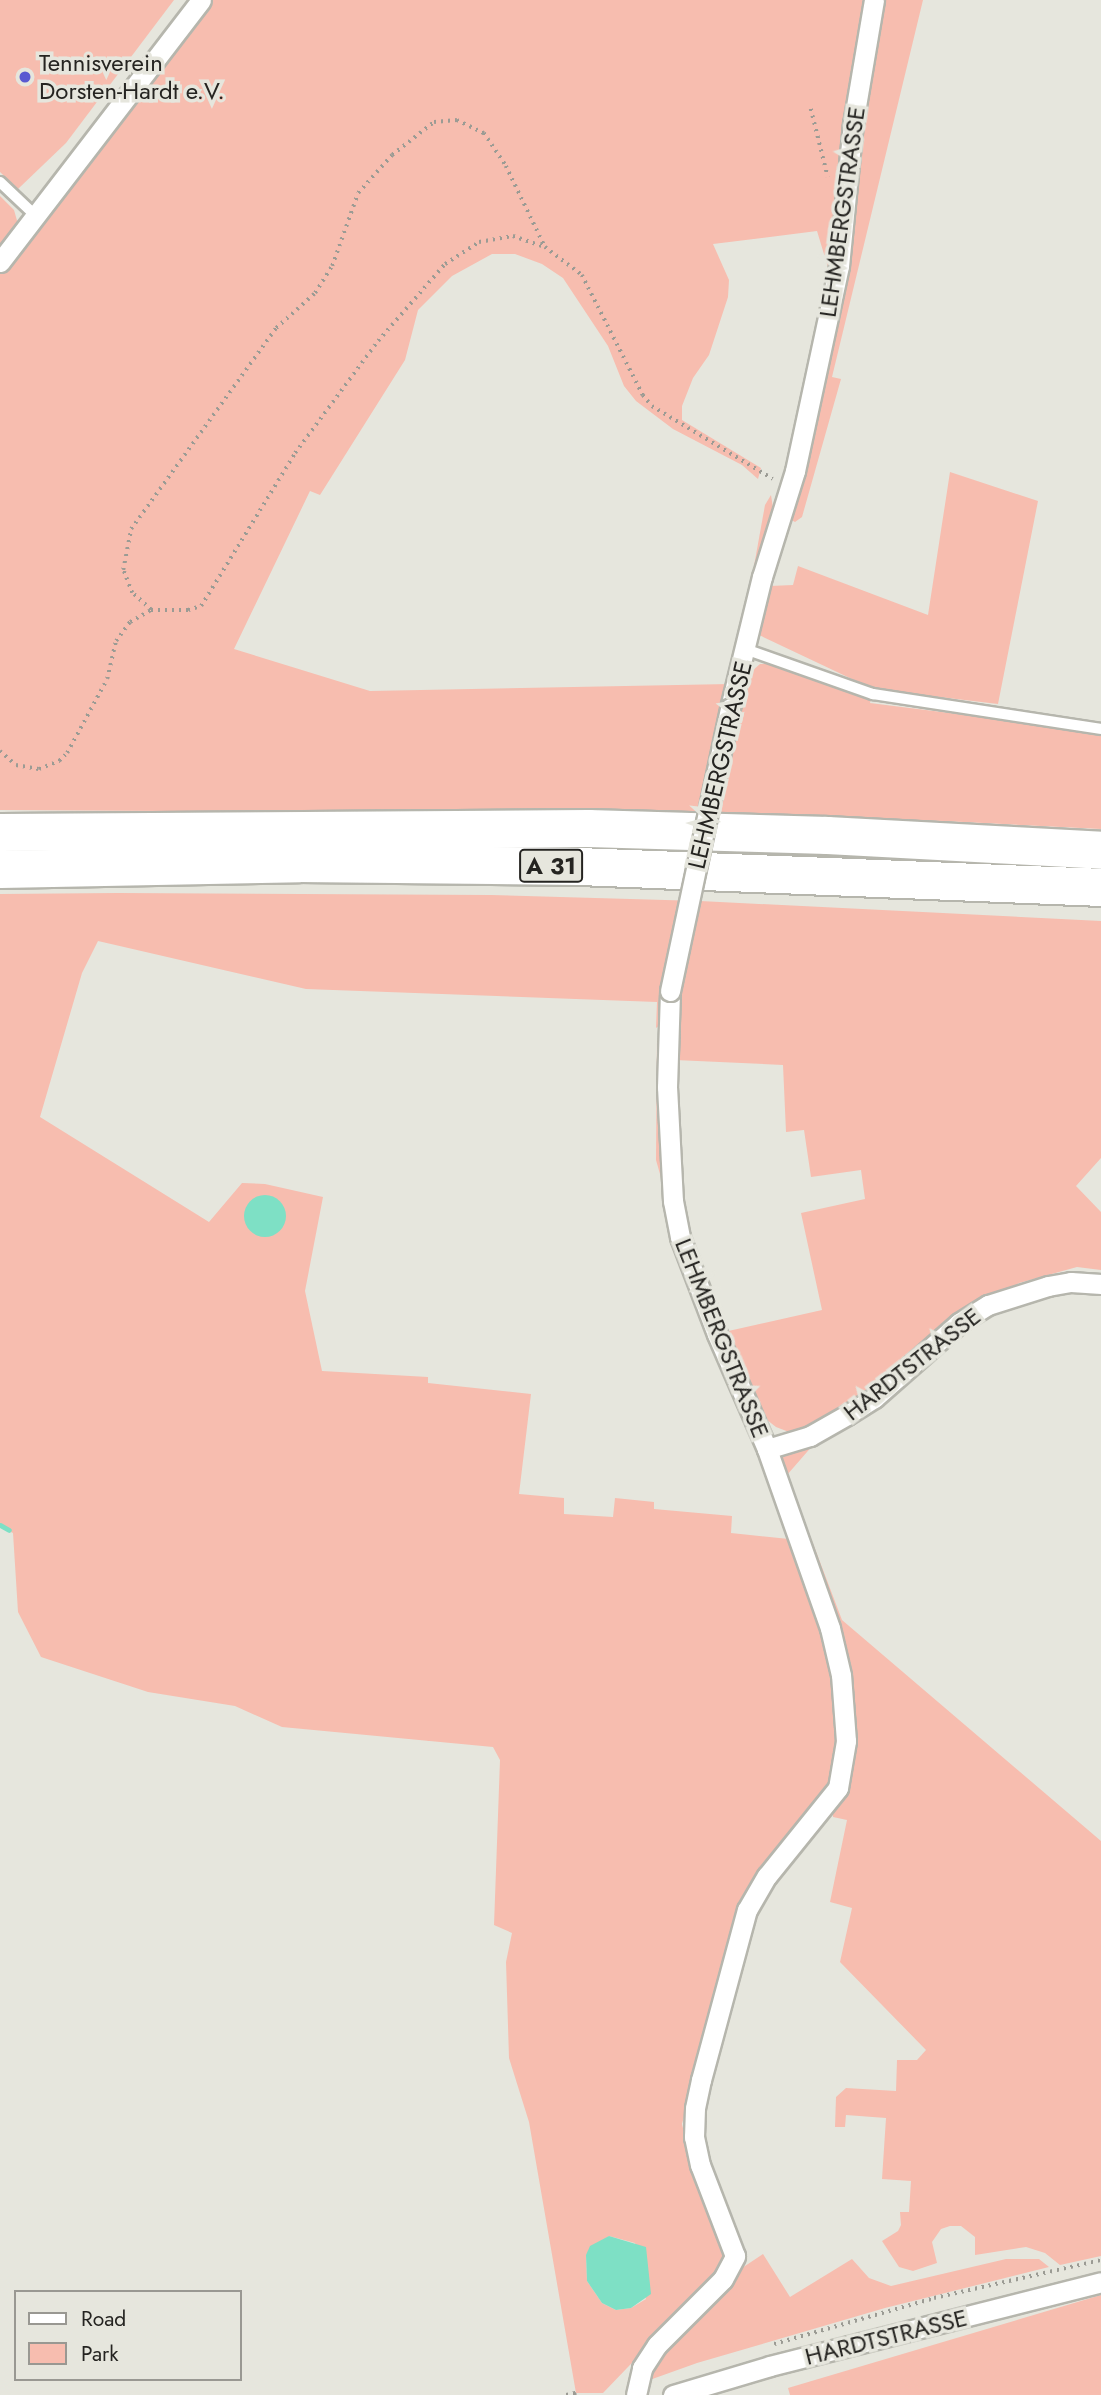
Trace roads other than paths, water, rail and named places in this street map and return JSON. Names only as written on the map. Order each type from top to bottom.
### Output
[{"type":"highway","name":"A 31","points":[[0,832],[588,828],[1101,850]]},
{"type":"highway","points":[[994,844],[1101,839]]},
{"type":"highway","name":"A 31","points":[[0,869],[299,863],[579,866],[1101,887]]},
{"type":"street","points":[[0,262],[201,0]]},
{"type":"street","name":"LEHMBERGSTRASSE","points":[[636,2395],[642,2368],[657,2345],[723,2279],[735,2256],[700,2165],[694,2137],[695,2108],[701,2080],[747,1910],[767,1876],[829,1802],[843,1771],[846,1741],[837,1652],[767,1449],[717,1334],[680,1237],[673,1201],[667,1087],[670,991],[730,708],[762,577],[795,471],[839,266],[853,124],[874,0]]},
{"type":"street","name":"HARDTSTRASSE","points":[[767,1449],[810,1436],[874,1398],[959,1323],[988,1305],[1048,1286],[1071,1282],[1101,1284]]},
{"type":"street","name":"HARDTSTRASSE","points":[[673,2395],[770,2366],[1101,2282]]},
{"type":"lane","points":[[0,182],[36,216]]},
{"type":"lane","points":[[746,649],[873,694],[1101,729]]},
{"type":"waterway","points":[[0,1525],[9,1530]]},
{"type":"place","name":"Tennisverein Dorsten-Hardt e.V.","points":[[25,77]]}]
